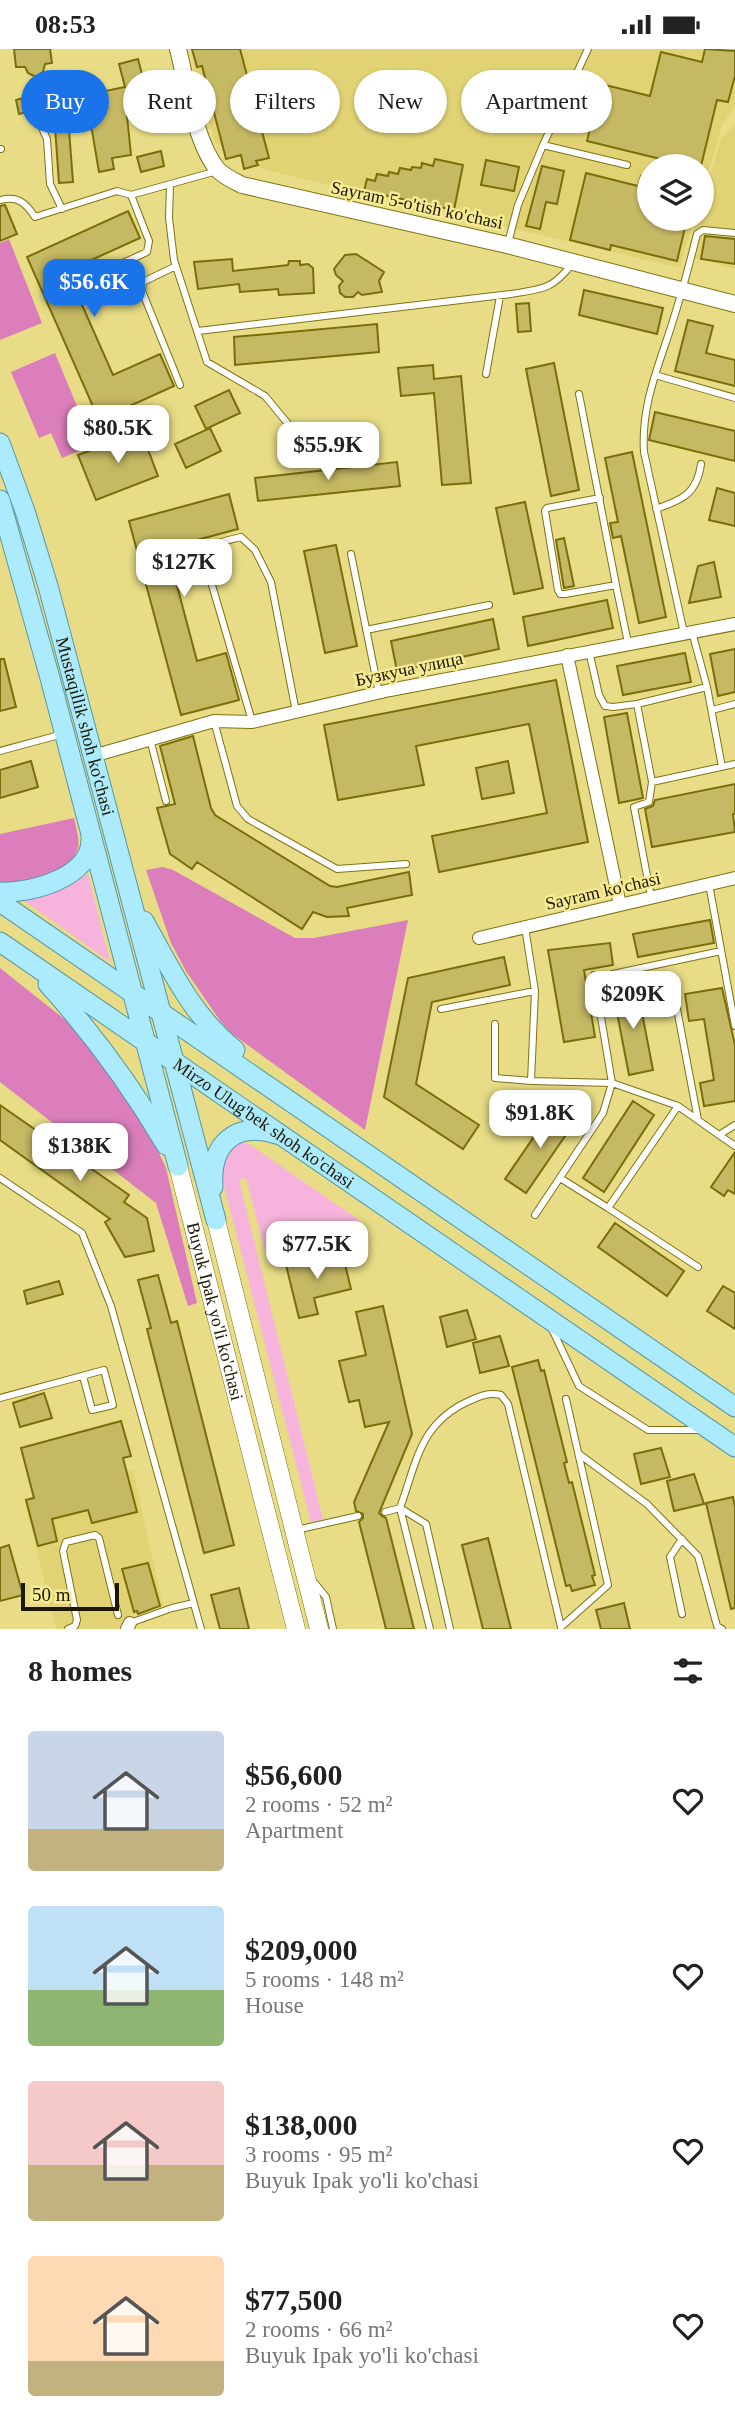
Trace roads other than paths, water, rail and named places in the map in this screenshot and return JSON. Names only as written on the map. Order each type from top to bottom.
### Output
[{"type":"main road","name":"Mustaqillik shoh ko'chasi","points":[[0,443],[40,560],[161,1013]]},
{"type":"main road","name":"Mustaqillik shoh ko'chasi","points":[[0,500],[133,993]]},
{"type":"main road","points":[[0,892],[34,888],[71,872],[87,858],[91,835]]},
{"type":"main road","points":[[129,893],[185,995],[220,1038],[336,1122],[431,1198]]},
{"type":"main road","name":"Mirzo Ulug'bek shoh ko'chasi","points":[[0,902],[735,1407]]},
{"type":"main road","name":"Mirzo Ulug'bek shoh ko'chasi","points":[[0,942],[735,1447]]},
{"type":"main road","points":[[26,960],[82,1022],[118,1068],[178,1166]]},
{"type":"main road","name":"Buyuk Ipak yo'li ko'chasi","points":[[133,993],[296,1629]]},
{"type":"main road","points":[[161,1013],[174,1061]]},
{"type":"main road","name":"Buyuk Ipak yo'li ko'chasi","points":[[174,1061],[304,1571]]},
{"type":"main road","points":[[216,1220],[213,1166],[215,1156],[226,1141],[250,1131],[266,1131],[285,1138]]},
{"type":"main road","points":[[259,1483],[263,1475],[271,1473],[282,1483]]},
{"type":"main road","points":[[304,1571],[319,1629]]},
{"type":"street","points":[[178,49],[202,139],[219,171]]},
{"type":"street","name":"Sayram 5-o'tish ko'chasi","points":[[219,171],[255,189],[507,245],[735,304]]},
{"type":"street","name":"Бузкуча улица","points":[[93,756],[214,721],[252,722],[379,693],[735,624]]},
{"type":"street","points":[[567,655],[620,905]]},
{"type":"street","name":"Sayram ko'chasi","points":[[479,938],[735,878]]},
{"type":"lane","points":[[507,245],[518,205],[542,145],[588,49]]},
{"type":"lane","points":[[44,133],[50,184],[62,209]]},
{"type":"lane","points":[[542,145],[627,165]]},
{"type":"lane","points":[[0,200],[12,198],[27,205],[35,217],[117,191],[131,195],[219,171]]},
{"type":"lane","points":[[170,185],[169,218],[176,266],[207,362],[265,396],[298,436]]},
{"type":"lane","points":[[92,277],[147,252],[149,241],[131,195]]},
{"type":"lane","points":[[722,767],[707,687],[688,633],[656,509],[644,452],[642,427],[647,400],[683,289],[697,234],[702,230],[735,233]]},
{"type":"lane","points":[[198,331],[500,296],[547,288],[562,277],[574,262]]},
{"type":"lane","points":[[176,266],[143,282],[142,291],[180,385]]},
{"type":"lane","points":[[486,374],[500,296]]},
{"type":"lane","points":[[655,375],[735,398]]},
{"type":"lane","points":[[579,394],[628,643]]},
{"type":"lane","points":[[656,509],[682,501],[696,484],[701,464]]},
{"type":"lane","points":[[600,498],[548,508],[545,511],[558,590],[560,594],[565,594],[616,585]]},
{"type":"lane","points":[[252,722],[204,558],[213,545],[241,537],[255,550],[271,582],[296,712]]},
{"type":"lane","points":[[351,554],[379,693]]},
{"type":"lane","points":[[366,630],[489,605]]},
{"type":"lane","points":[[589,651],[598,695],[605,706],[637,704],[707,687]]},
{"type":"lane","points":[[637,704],[652,782],[649,802],[634,807],[651,897]]},
{"type":"lane","points":[[712,710],[735,705]]},
{"type":"lane","points":[[214,721],[237,806],[248,819],[337,869],[406,864]]},
{"type":"lane","points":[[0,751],[64,733]]},
{"type":"lane","points":[[150,739],[166,801]]},
{"type":"lane","points":[[652,782],[735,764]]},
{"type":"lane","points":[[709,884],[735,1026]]},
{"type":"lane","points":[[525,927],[535,991],[531,1081]]},
{"type":"lane","points":[[613,974],[721,951]]},
{"type":"lane","points":[[535,1215],[603,1113],[612,1083],[594,975]]},
{"type":"lane","points":[[441,1009],[535,991]]},
{"type":"lane","points":[[677,1009],[698,1120]]},
{"type":"lane","points":[[495,1024],[495,1078],[612,1083],[678,1106],[735,1146]]},
{"type":"lane","points":[[608,1208],[678,1106]]},
{"type":"lane","points":[[719,1135],[735,1125]]},
{"type":"lane","points":[[0,1178],[82,1233],[111,1306],[201,1629]]},
{"type":"lane","points":[[560,1178],[698,1267]]},
{"type":"lane","points":[[546,1317],[579,1386],[648,1430],[710,1430]]},
{"type":"lane","points":[[0,1398],[83,1375],[104,1370],[113,1405],[92,1410],[83,1375]]},
{"type":"lane","points":[[430,1629],[400,1508],[427,1433],[455,1407],[483,1395],[501,1395],[508,1405],[560,1628],[608,1585],[566,1399]]},
{"type":"lane","points":[[579,1454],[647,1504],[698,1556],[717,1626],[722,1629]]},
{"type":"lane","points":[[385,1512],[400,1508],[426,1524],[450,1629]]},
{"type":"lane","points":[[294,1530],[358,1516]]},
{"type":"lane","points":[[70,1629],[78,1620],[63,1551],[66,1542],[95,1535],[99,1538],[118,1615]]},
{"type":"lane","points":[[682,1539],[670,1557],[682,1614]]},
{"type":"lane","points":[[304,1571],[326,1597],[333,1629]]},
{"type":"lane","points":[[129,1626],[172,1608],[194,1603]]}]
